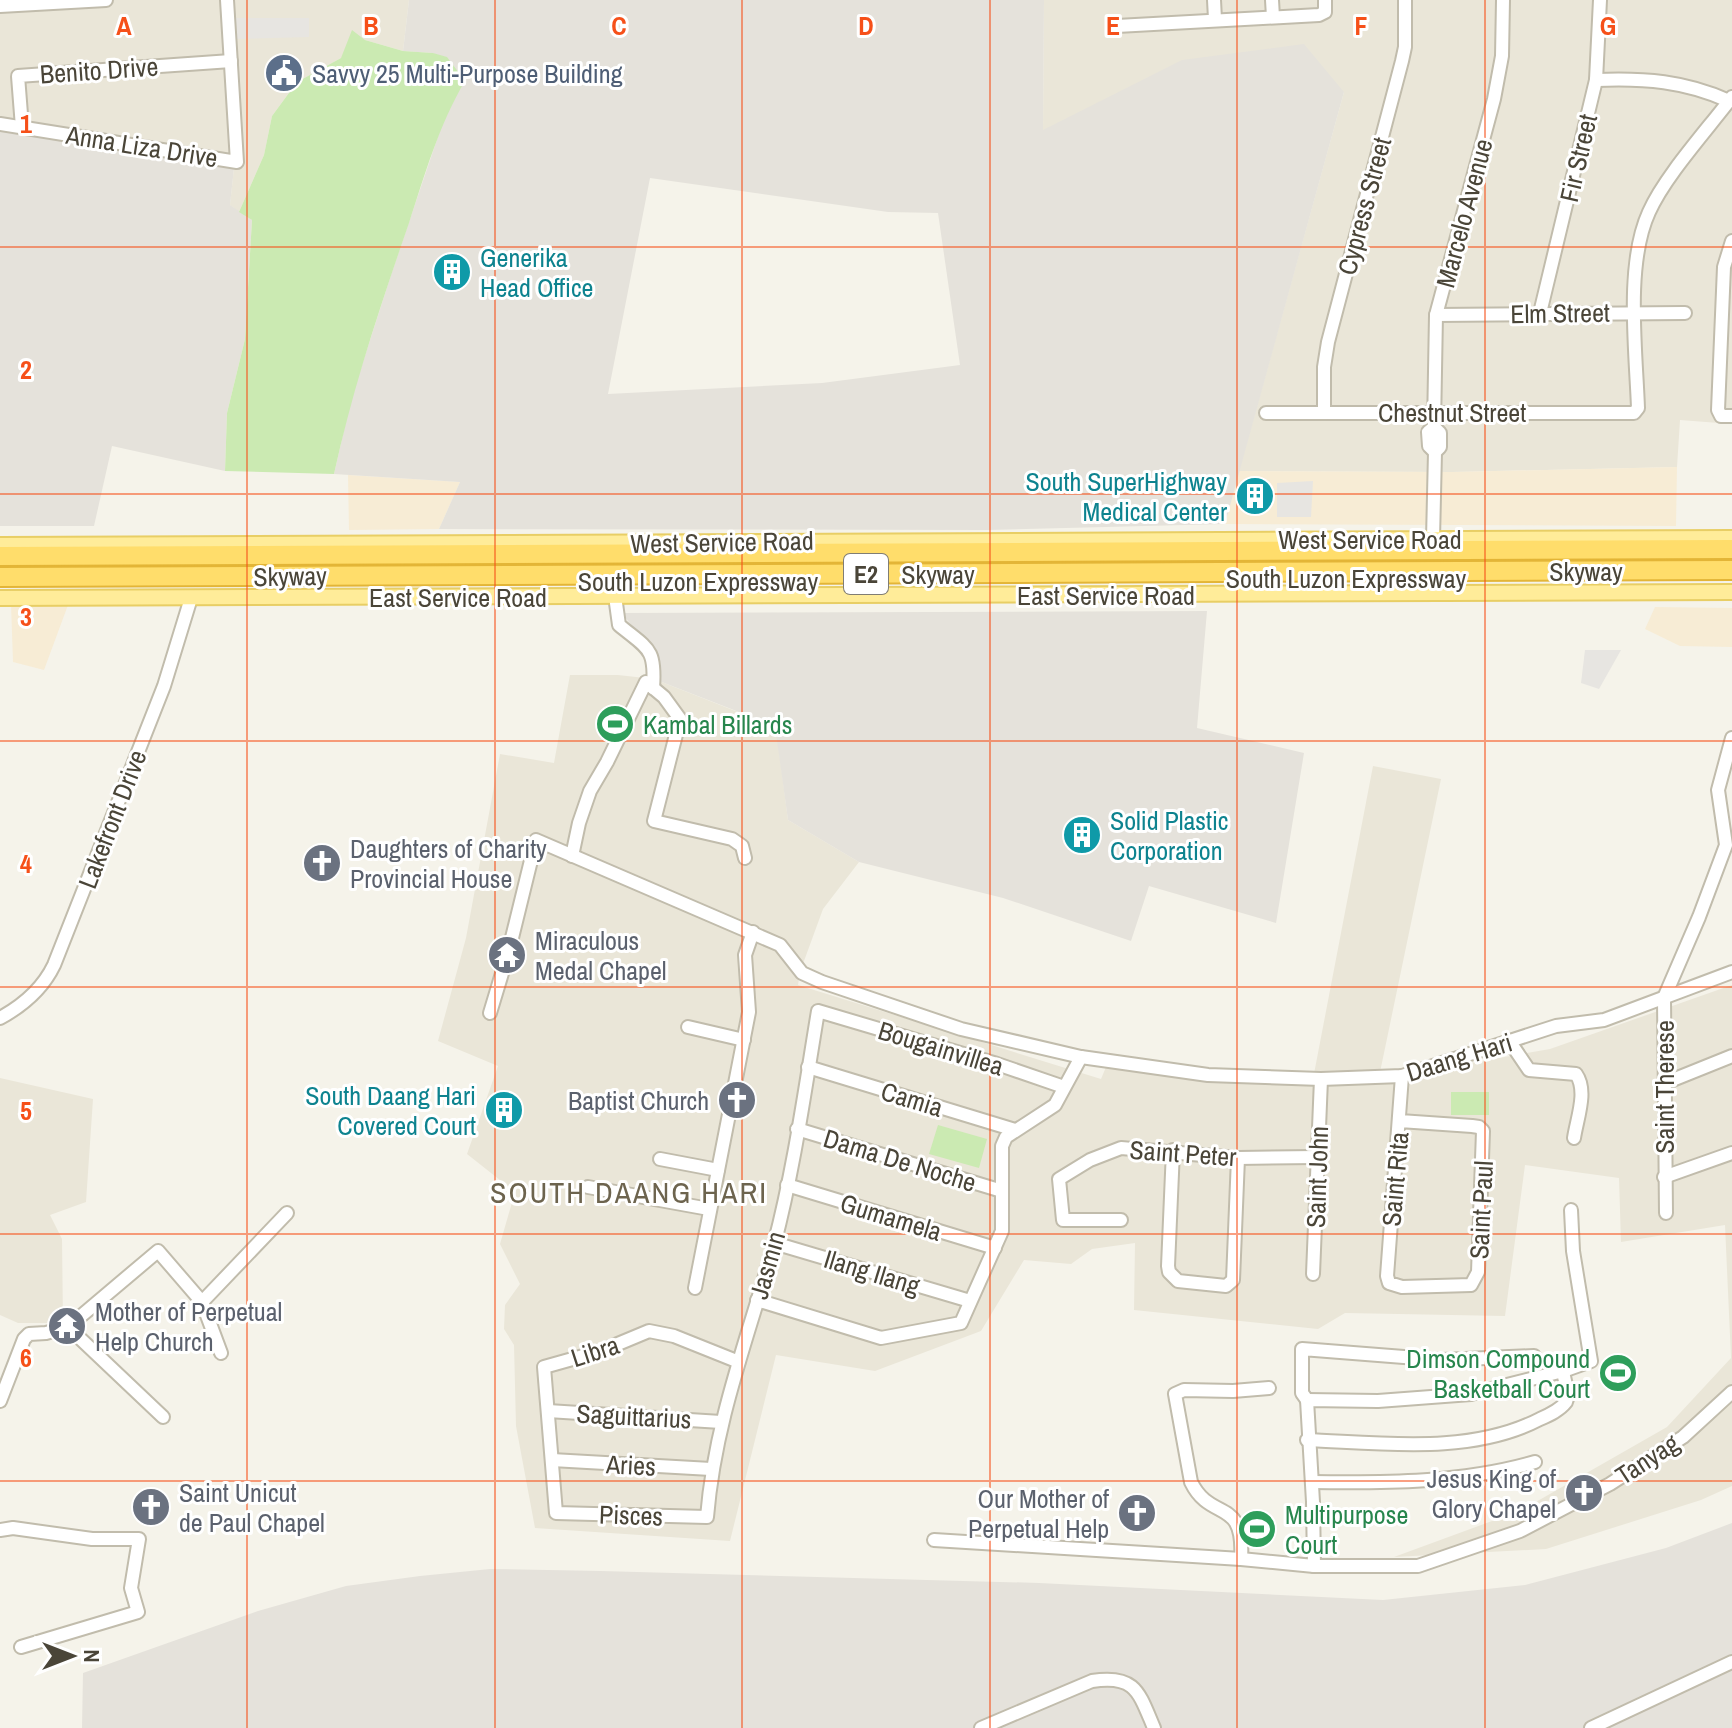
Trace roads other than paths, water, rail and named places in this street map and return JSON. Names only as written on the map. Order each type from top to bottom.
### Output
[{"type":"highway","name":"South Luzon Expressway","points":[[0,556],[1732,549]]},
{"type":"highway","name":"Skyway","points":[[0,565],[1732,558]]},
{"type":"highway","name":"Skyway","points":[[0,577],[1732,570]]},
{"type":"highway","name":"South Luzon Expressway","points":[[0,584],[1732,577]]},
{"type":"main road","name":"West Service Road","points":[[0,545],[1732,538]]},
{"type":"main road","name":"East Service Road","points":[[0,598],[1732,592]]},
{"type":"street","points":[[0,6],[106,0]]},
{"type":"street","points":[[227,0],[231,61]]},
{"type":"street","points":[[1214,0],[1215,19]]},
{"type":"street","points":[[1272,0],[1273,17]]},
{"type":"street","points":[[1117,26],[1324,14],[1325,0]]},
{"type":"street","name":"Cypress Street","points":[[1324,413],[1324,367],[1328,342],[1402,61],[1405,0]]},
{"type":"street","name":"Marcelo Avenue","points":[[1433,539],[1435,452],[1440,447],[1440,433],[1434,427],[1436,315],[1494,99],[1502,56],[1503,0]]},
{"type":"street","name":"Fir Street","points":[[1540,313],[1596,80],[1600,0]]},
{"type":"street","name":"Benito Drive","points":[[22,127],[18,76],[231,61]]},
{"type":"street","name":"Anna Liza Drive","points":[[0,124],[237,162],[231,61]]},
{"type":"street","points":[[1596,80],[1638,78],[1673,82],[1730,99],[1660,192],[1649,212],[1638,243],[1634,313]]},
{"type":"street","points":[[1732,241],[1724,267],[1718,410],[1721,416],[1732,416]]},
{"type":"street","name":"Chestnut Street","points":[[1266,413],[1630,413],[1637,410],[1634,313]]},
{"type":"street","name":"Elm Street","points":[[1436,315],[1685,313]]},
{"type":"street","points":[[615,596],[619,625],[646,647],[654,658],[653,688]]},
{"type":"street","name":"Lakefront Drive","points":[[0,1018],[14,1011],[32,994],[48,977],[54,965],[164,686],[191,598]]},
{"type":"street","points":[[572,856],[590,791],[619,739],[644,682],[672,706],[680,719],[654,821],[732,839],[742,846],[745,858]]},
{"type":"street","points":[[1664,998],[1726,845],[1718,781],[1732,738]]},
{"type":"street","name":"Daang Hari","points":[[490,1013],[536,840],[780,945],[802,973],[822,982],[961,1029],[1081,1057],[1208,1075],[1321,1079],[1402,1076],[1556,1026],[1604,1020],[1732,972]]},
{"type":"street","points":[[695,1288],[744,1040],[750,998],[745,955],[753,932]]},
{"type":"street","name":"Saint Therese","points":[[1664,998],[1666,1213]]},
{"type":"street","name":"Jasmin","points":[[707,1517],[711,1469],[721,1422],[774,1243],[787,1185],[818,1011]]},
{"type":"street","name":"Bougainvillea","points":[[818,1011],[1064,1087]]},
{"type":"street","points":[[688,1027],[744,1040]]},
{"type":"street","points":[[1510,1042],[1529,1070],[1576,1074],[1580,1079],[1582,1093],[1574,1138]]},
{"type":"street","points":[[1665,1083],[1732,1056]]},
{"type":"street","points":[[757,1300],[881,1338],[961,1323],[1002,1231],[1002,1146],[1006,1137],[1055,1105],[1081,1057]]},
{"type":"street","name":"Camia","points":[[808,1067],[1015,1130]]},
{"type":"street","name":"Saint Rita","points":[[1389,1283],[1402,1076]]},
{"type":"street","name":"Saint John","points":[[1313,1274],[1321,1079]]},
{"type":"street","name":"Saint Paul","points":[[1389,1283],[1402,1287],[1466,1285],[1474,1284],[1476,1277],[1483,1131],[1479,1127],[1400,1121]]},
{"type":"street","name":"Dama De Noche","points":[[797,1129],[1002,1191]]},
{"type":"street","name":"Saint Peter","points":[[1121,1220],[1063,1220],[1059,1179],[1090,1160],[1121,1148],[1173,1150],[1238,1158],[1317,1157]]},
{"type":"street","points":[[1173,1150],[1168,1266],[1169,1272],[1178,1281],[1226,1286],[1233,1280],[1238,1158]]},
{"type":"street","name":"Saint Therese","points":[[1664,1177],[1732,1153]]},
{"type":"street","points":[[660,1159],[718,1170]]},
{"type":"street","name":"Gumamela","points":[[787,1185],[995,1248]]},
{"type":"street","points":[[588,1187],[709,1209]]},
{"type":"street","points":[[1307,1400],[1378,1401],[1471,1394],[1591,1361],[1573,1251],[1571,1210]]},
{"type":"street","points":[[202,1302],[287,1213]]},
{"type":"street","name":"Ilang Ilang","points":[[774,1243],[970,1301]]},
{"type":"street","points":[[0,1401],[24,1339],[29,1334],[68,1327],[158,1251],[202,1302],[221,1353]]},
{"type":"street","points":[[68,1327],[163,1417]]},
{"type":"street","name":"Libra","points":[[556,1513],[544,1367],[601,1351],[649,1331],[674,1336],[739,1362]]},
{"type":"street","points":[[1319,1566],[1307,1440],[1307,1400],[1302,1393],[1302,1349],[1425,1360],[1534,1356]]},
{"type":"street","points":[[1307,1440],[1417,1444],[1461,1441],[1517,1431],[1566,1402],[1568,1396],[1563,1371]]},
{"type":"street","points":[[1241,1559],[1241,1530],[1234,1517],[1197,1493],[1191,1482],[1175,1394],[1184,1390],[1269,1388]]},
{"type":"street","name":"Tanyag","points":[[934,1540],[1319,1566],[1418,1566],[1520,1531],[1610,1484],[1683,1437],[1732,1392]]},
{"type":"street","name":"Saguittarius","points":[[548,1411],[721,1422]]},
{"type":"street","name":"Aries","points":[[552,1460],[711,1469]]},
{"type":"street","points":[[1312,1482],[1467,1477],[1535,1462]]},
{"type":"street","name":"Pisces","points":[[556,1513],[707,1517]]},
{"type":"street","points":[[0,1530],[13,1528],[92,1539],[139,1539],[131,1588],[138,1612],[21,1647]]},
{"type":"street","points":[[1591,1728],[1732,1662]]},
{"type":"street","points":[[981,1728],[1092,1681],[1110,1678],[1136,1688],[1154,1728]]},
{"type":"place","name":"Savvy 25 Multi-Purpose Building","points":[[284,73]]},
{"type":"place","name":"Generika Head Office","points":[[452,272]]},
{"type":"place","name":"South SuperHighway Medical Center","points":[[1255,496]]},
{"type":"place","name":"Kambal Billards","points":[[615,724]]},
{"type":"place","name":"Solid Plastic Corporation","points":[[1082,835]]},
{"type":"place","name":"Daughters of Charity Provincial House","points":[[322,863]]},
{"type":"place","name":"Miraculous Medal Chapel","points":[[507,955]]},
{"type":"place","name":"Baptist Church","points":[[737,1100]]},
{"type":"place","name":"South Daang Hari Covered Court","points":[[504,1110]]},
{"type":"place","name":"Mother of Perpetual Help Church","points":[[67,1326]]},
{"type":"place","name":"Dimson Compound Basketball Court","points":[[1618,1373]]},
{"type":"place","name":"Jesus King of Glory Chapel","points":[[1584,1493]]},
{"type":"place","name":"Saint Unicut de Paul Chapel","points":[[151,1507]]},
{"type":"place","name":"Our Mother of Perpetual Help","points":[[1137,1513]]},
{"type":"place","name":"Multipurpose Court","points":[[1257,1529]]},
{"type":"district","name":"SOUTH DAANG HARI","points":[[629,1192]]}]
